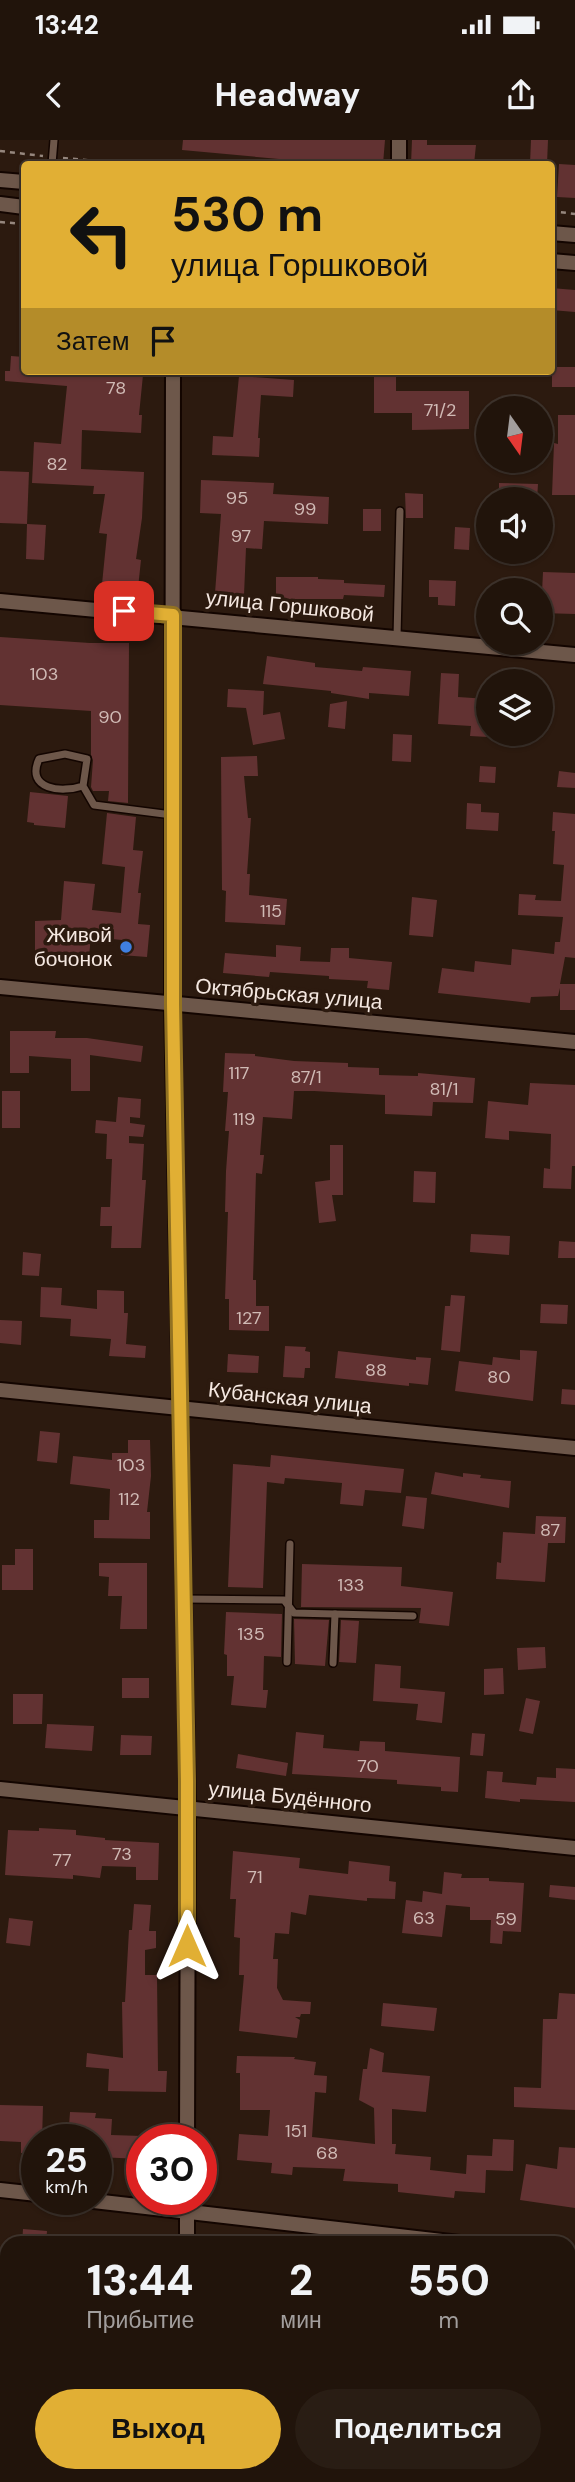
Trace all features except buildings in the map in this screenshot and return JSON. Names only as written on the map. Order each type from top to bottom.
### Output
[{"type":"street","points":[[399,140],[399,161]]},
{"type":"street","points":[[0,180],[21,182]]},
{"type":"street","points":[[0,204],[21,207]]},
{"type":"street","points":[[555,233],[575,235]]},
{"type":"street","points":[[555,261],[575,263]]},
{"type":"street","points":[[173,375],[173,1004],[187,1807],[187,2124]]},
{"type":"street","name":"улица Горшковой","points":[[0,601],[173,615],[575,655]]},
{"type":"street","name":"Октябрьская улица","points":[[0,987],[575,1042]]},
{"type":"street","name":"Кубанская улица","points":[[0,1390],[575,1448]]},
{"type":"street","name":"улица Будённого","points":[[0,1789],[575,1848]]},
{"type":"street","points":[[0,2190],[21,2192]]},
{"type":"street","points":[[217,2210],[409,2236]]},
{"type":"street","points":[[187,2215],[187,2236]]},
{"type":"lane","points":[[52,161],[54,140]]},
{"type":"lane","points":[[397,637],[400,511]]},
{"type":"lane","points":[[83,786],[65,790],[44,785],[34,770],[39,759],[65,754],[87,759],[83,786],[94,805],[173,815]]},
{"type":"lane","points":[[287,1662],[290,1544]]},
{"type":"lane","points":[[183,1600],[284,1600],[295,1613],[413,1616]]},
{"type":"lane","points":[[333,1662],[335,1614]]},
{"type":"path","points":[[0,151],[52,161]]},
{"type":"path","points":[[555,212],[575,215]]},
{"type":"path","points":[[0,222],[21,224]]},
{"type":"place","name":"Живой бочонок","points":[[126,947]]},
{"type":"route","points":[[124,611],[173,615],[173,1004],[187,1781],[187,1946]]}]
